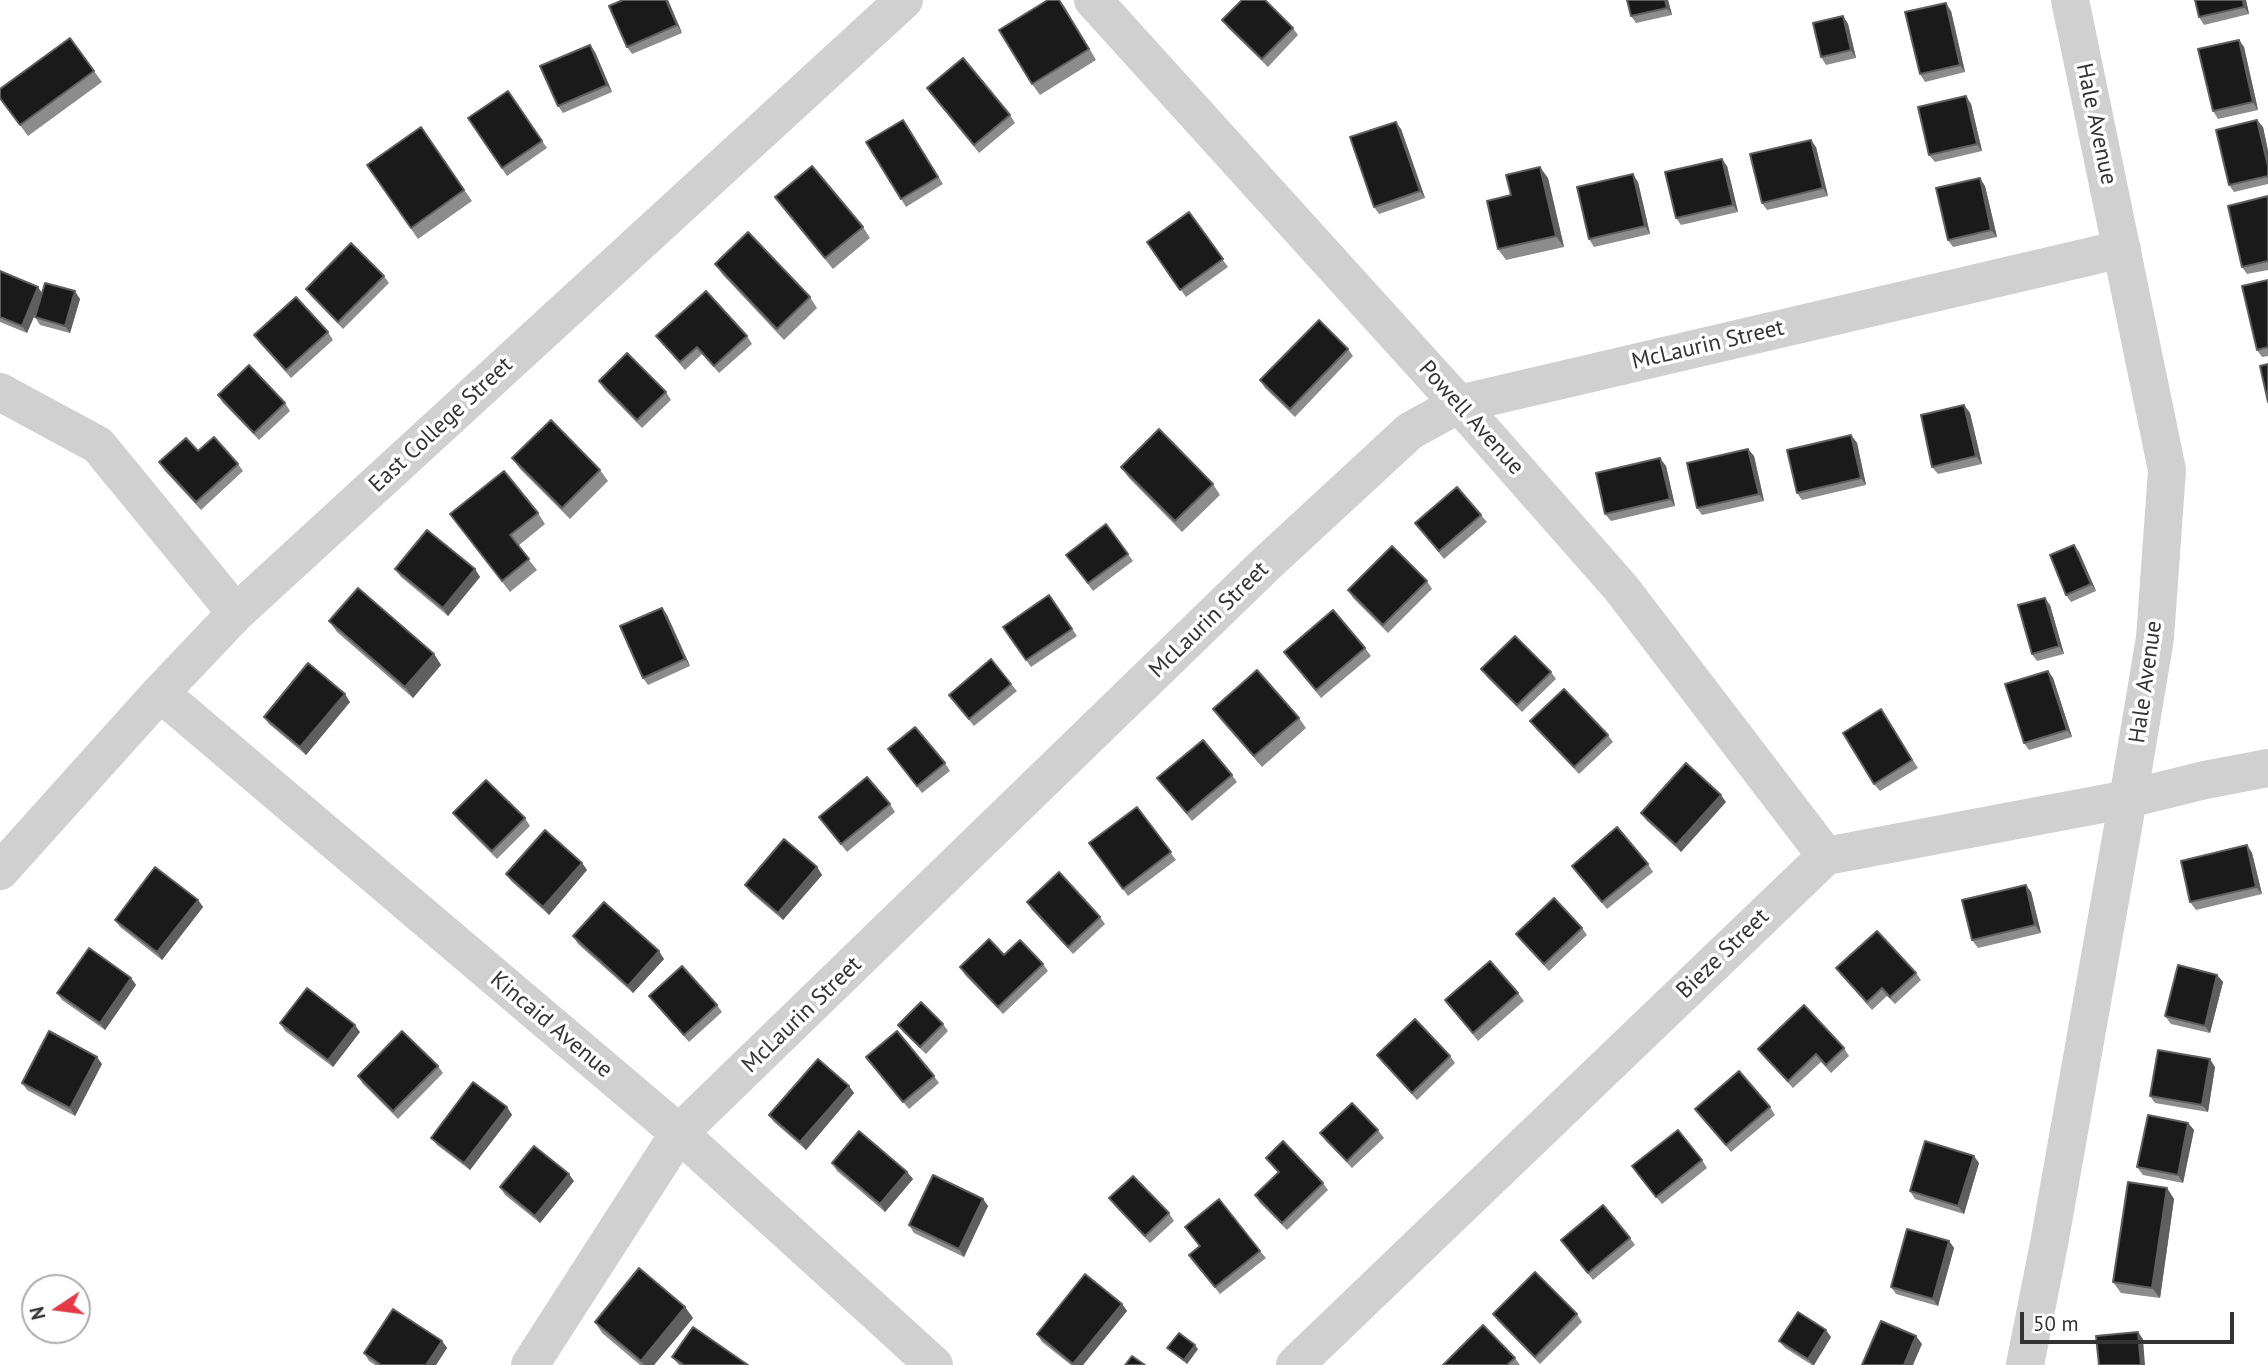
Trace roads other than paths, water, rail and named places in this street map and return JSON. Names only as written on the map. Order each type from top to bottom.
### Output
[{"type":"street","name":"East College Street","points":[[0,871],[236,613],[904,0]]},
{"type":"street","name":"Powell Avenue","points":[[1093,0],[1621,587],[1826,856]]},
{"type":"street","name":"Hale Avenue","points":[[2025,1365],[2049,1244],[2155,638],[2167,470],[2070,0]]},
{"type":"street","name":"McLaurin Street","points":[[530,1365],[679,1133],[1275,556],[1410,431],[1459,404],[2122,249]]},
{"type":"street","points":[[0,391],[98,445],[236,613]]},
{"type":"street","name":"Kincaid Avenue","points":[[160,693],[679,1133],[934,1365]]},
{"type":"street","points":[[1826,856],[2128,799],[2268,768]]},
{"type":"street","name":"Bieze Street","points":[[1296,1365],[1826,856]]}]
